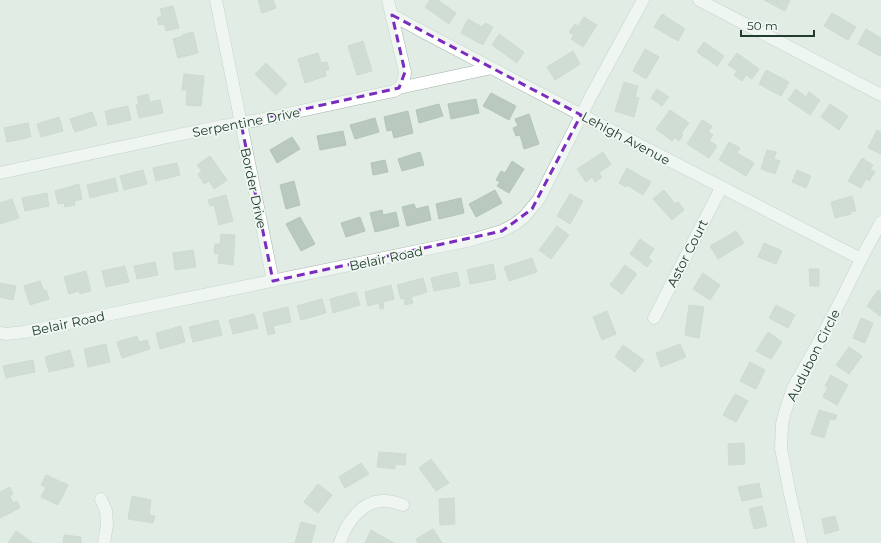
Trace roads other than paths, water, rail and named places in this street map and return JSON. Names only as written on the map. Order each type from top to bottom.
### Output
[{"type":"street","name":"Border Drive","points":[[216,0],[273,281]]},
{"type":"street","points":[[388,0],[405,72],[405,78],[399,88]]},
{"type":"street","name":"Belair Road","points":[[0,333],[6,334],[24,332],[471,240],[502,231],[524,217],[539,199],[581,115],[642,0]]},
{"type":"street","points":[[699,0],[881,95]]},
{"type":"street","name":"Lehigh Avenue","points":[[392,15],[721,188],[861,259]]},
{"type":"street","name":"Serpentine Drive","points":[[0,173],[168,137],[266,119],[492,68]]},
{"type":"street","name":"Astor Court","points":[[654,318],[721,188]]},
{"type":"street","name":"Audubon Circle","points":[[801,543],[782,448],[782,424],[788,400],[793,388],[881,222]]},
{"type":"street","points":[[101,499],[106,511],[107,525],[104,543]]},
{"type":"street","points":[[340,543],[352,520],[367,506],[374,502],[382,501],[390,501],[403,505]]}]
